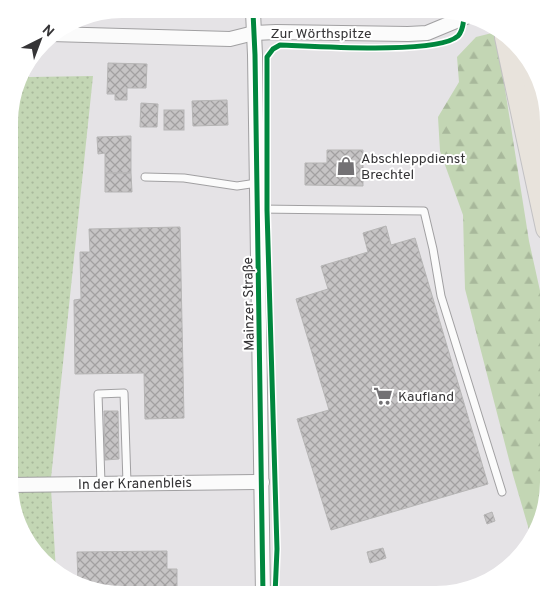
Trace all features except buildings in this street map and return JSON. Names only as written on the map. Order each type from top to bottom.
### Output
[{"type":"highway","points":[[509,49],[539,186]]},
{"type":"street","name":"Mainzer Straße","points":[[253,18],[263,586]]},
{"type":"street","name":"Zur Wörthspitze","points":[[65,34],[230,39],[254,33],[427,33],[458,20]]},
{"type":"street","name":"In der Kranenbleis","points":[[18,484],[262,482]]},
{"type":"lane","points":[[145,176],[184,178],[237,186],[257,183]]},
{"type":"lane","points":[[258,209],[424,211],[441,296],[502,492]]},
{"type":"lane","points":[[101,483],[98,394],[124,393],[127,483]]},
{"type":"green space","points":[[490,33],[497,38],[529,241],[539,286],[539,489],[536,509],[529,529],[465,289],[463,215],[440,151],[438,117],[459,82],[457,57],[476,37]]},
{"type":"green space","points":[[29,74],[29,77],[93,76],[51,478],[18,477],[18,108]]},
{"type":"green space","points":[[51,489],[55,563],[39,546],[28,528],[23,516],[18,491]]},
{"type":"cycle path","points":[[253,18],[263,586]]},
{"type":"cycle path","points":[[275,586],[277,549],[267,210],[267,57],[273,49],[280,45],[345,48],[426,46],[446,42],[458,36],[463,21]]},
{"type":"place","name":"Abschleppdienst Brechtel","points":[[346,166]]},
{"type":"place","name":"Kaufland","points":[[383,396]]}]
